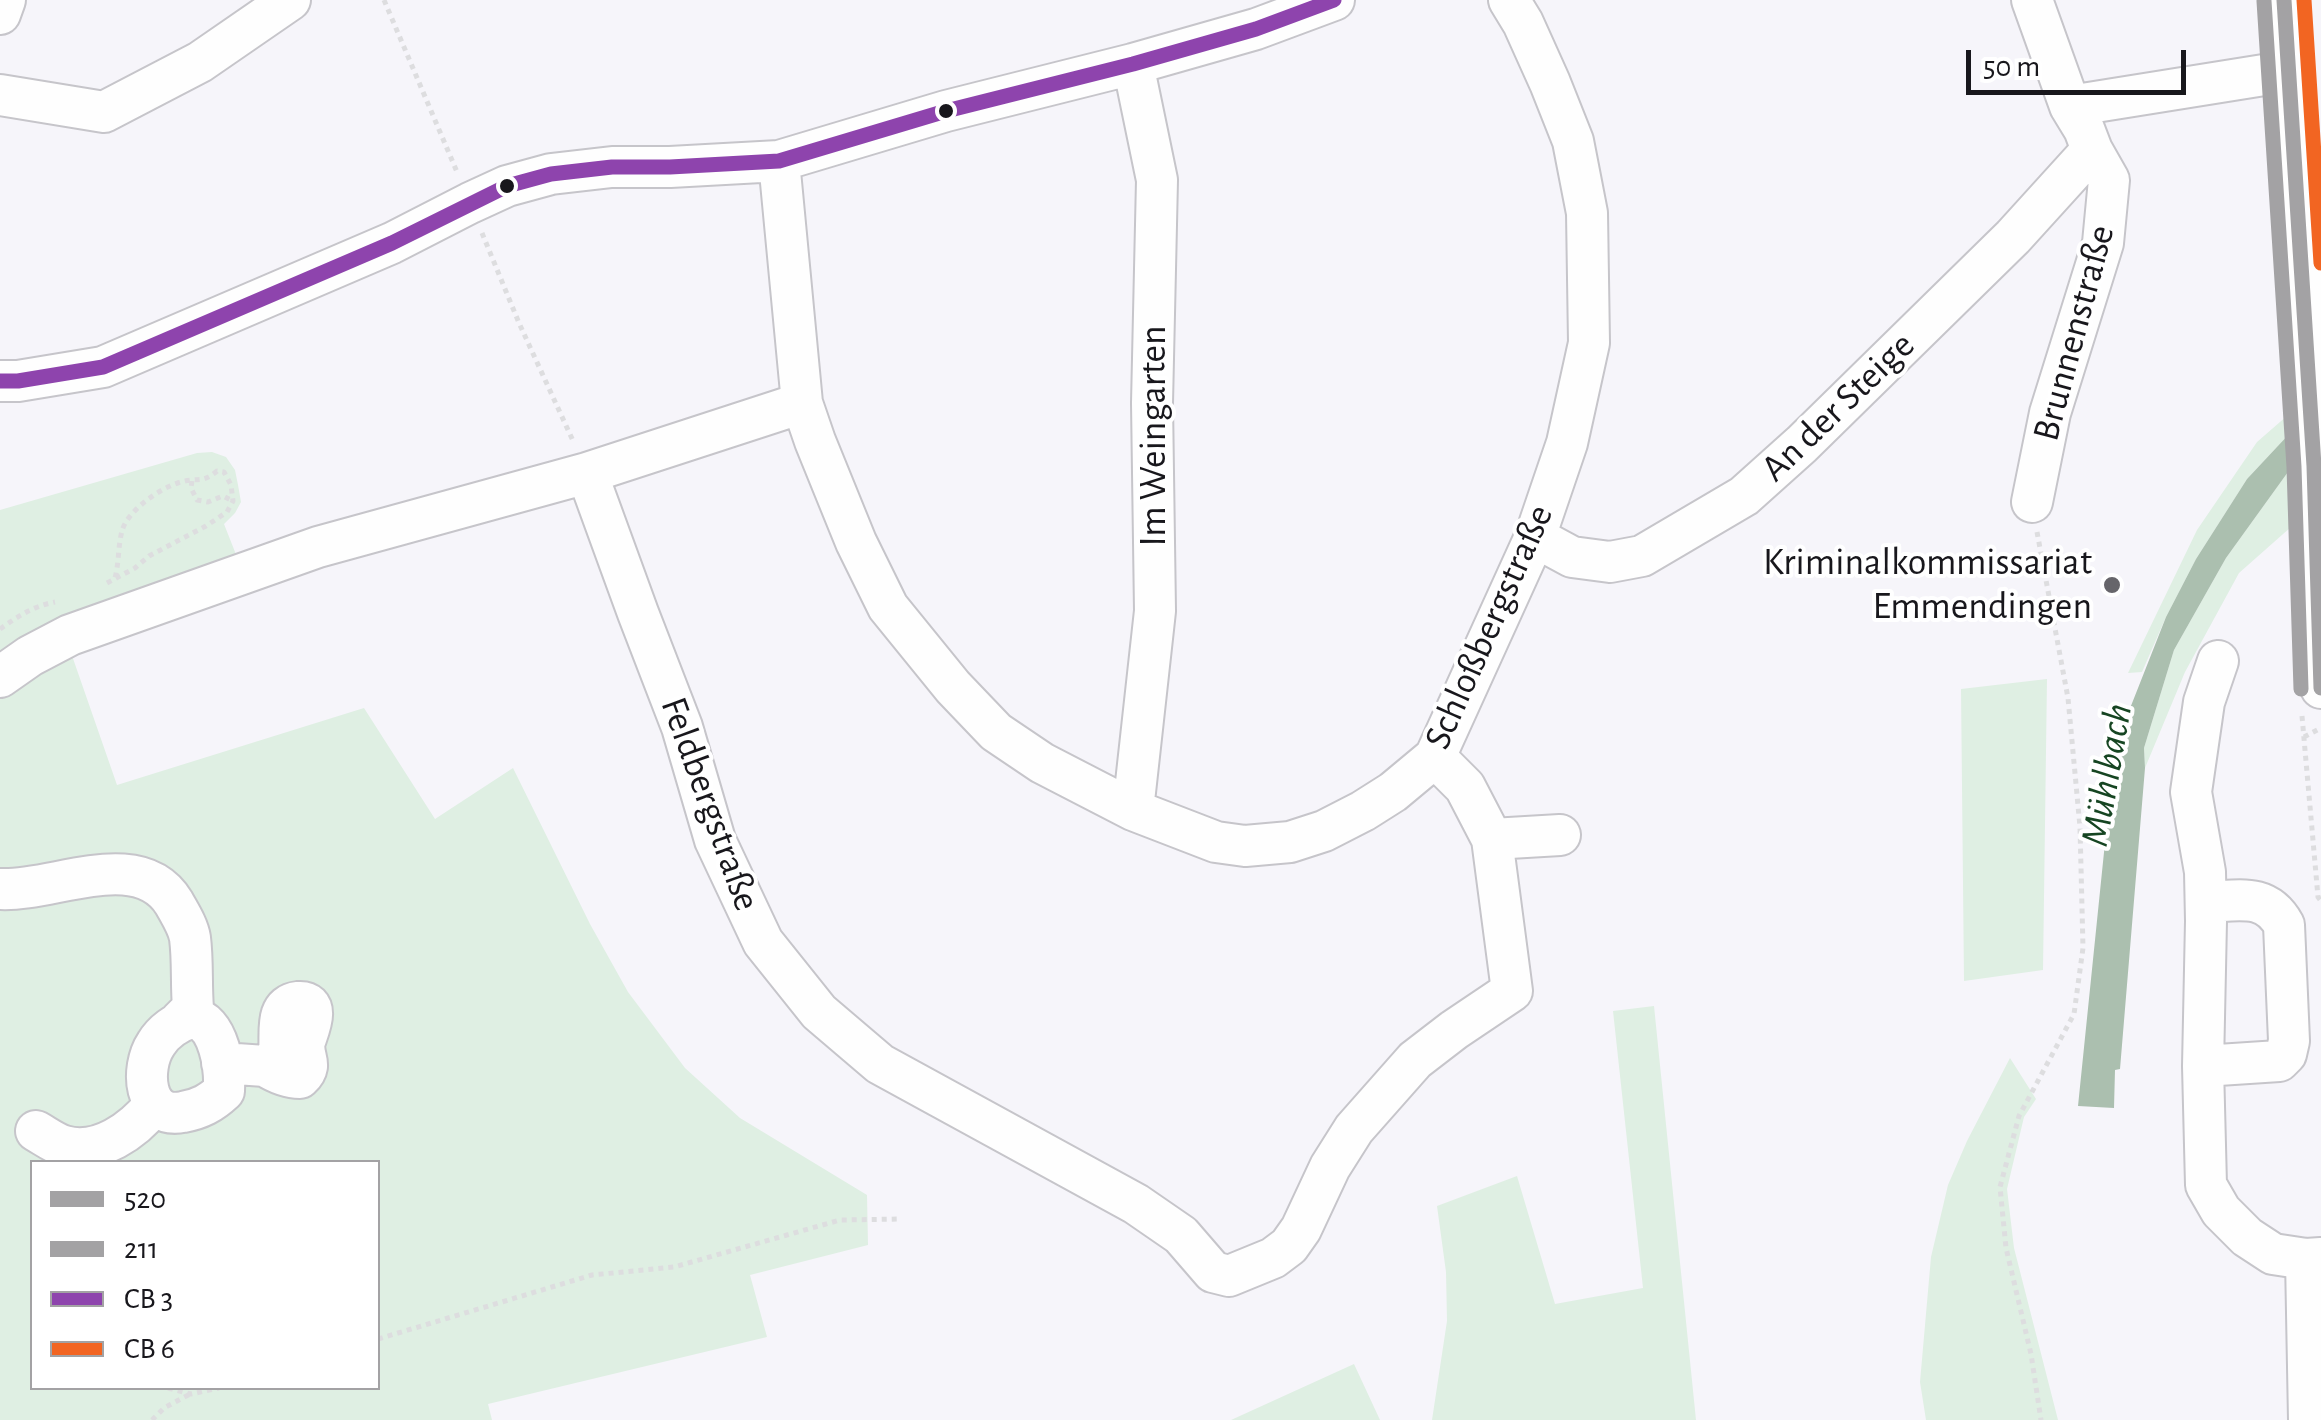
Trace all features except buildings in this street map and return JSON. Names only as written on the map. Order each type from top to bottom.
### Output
[{"type":"street","points":[[0,14],[6,0]]},
{"type":"street","points":[[0,96],[104,112],[200,62],[290,0]]},
{"type":"street","points":[[0,381],[103,367],[392,243],[506,186],[551,174],[612,166],[778,161],[946,111],[1256,29],[1334,0]]},
{"type":"street","name":"Schloßbergstraße","points":[[778,161],[802,403],[856,542],[888,607],[953,687],[996,732],[1042,763],[1133,810],[1216,842],[1245,846],[1290,842],[1363,812],[1394,792],[1434,757],[1535,537],[1566,443],[1589,343],[1588,213],[1573,141],[1523,23],[1509,0]]},
{"type":"street","points":[[2004,0],[2013,10],[2036,12]]},
{"type":"street","points":[[2284,0],[2318,464],[2320,682]]},
{"type":"street","name":"Brunnenstraße","points":[[2032,502],[2050,413],[2103,243],[2109,180],[2070,106],[2036,12]]},
{"type":"street","name":"Im Weingarten","points":[[1133,64],[1157,180],[1152,403],[1156,611],[1133,810]]},
{"type":"street","points":[[2070,106],[2288,71]]},
{"type":"street","name":"An der Steige","points":[[1535,537],[1572,557],[1610,562],[1642,556],[1744,496],[1976,274],[2092,150]]},
{"type":"street","points":[[0,677],[30,656],[67,618],[587,473],[802,403]]},
{"type":"street","name":"Feldbergstraße","points":[[587,473],[682,727],[716,840],[763,942],[819,1012],[880,1064],[1136,1204],[1181,1236],[1213,1272],[1229,1276],[1273,1258],[1289,1246],[1346,1142],[1390,1088],[1415,1060],[1512,991],[1492,839]]},
{"type":"street","points":[[2218,661],[2204,702],[2191,792],[2205,872],[2206,1185],[2221,1211],[2247,1237],[2273,1254],[2313,1259],[2309,1420]]},
{"type":"street","points":[[1434,757],[1465,787],[1492,839],[1560,834]]},
{"type":"street","points":[[0,889],[108,874],[143,877],[166,892],[190,936],[193,1008],[155,1045],[148,1088],[154,1105],[175,1114],[205,1106],[224,1091],[222,1063],[206,1023],[193,1017],[180,1021]]},
{"type":"street","points":[[2203,1066],[2279,1061],[2286,1054],[2289,1041],[2284,924],[2278,913],[2253,900],[2206,902]]},
{"type":"street","points":[[222,1063],[266,1066]]},
{"type":"street","points":[[36,1131],[65,1146],[85,1148],[125,1134],[154,1105]]},
{"type":"path","points":[[105,584],[135,568],[148,556],[227,512],[233,500],[224,472],[217,471],[205,480],[182,482],[150,498],[132,514],[122,528],[116,578]]},
{"type":"path","points":[[192,481],[194,497],[201,502],[222,496],[233,500]]},
{"type":"path","points":[[2032,502],[2068,698],[2080,828],[2082,948],[2074,1014],[2019,1116],[2000,1187],[2006,1248],[2031,1354],[2040,1420]]},
{"type":"path","points":[[0,630],[43,604],[67,618]]},
{"type":"path","points":[[2304,736],[2321,728]]},
{"type":"path","points":[[380,1339],[592,1275],[674,1266],[840,1220],[900,1219]]},
{"type":"path","points":[[176,1390],[191,1394]]},
{"type":"path","points":[[152,1420],[164,1408],[191,1394],[210,1390]]},
{"type":"shaded area","points":[[2288,415],[2290,433],[2247,479],[2196,559],[2142,672],[2128,673],[2197,530],[2257,442]]},
{"type":"shaded area","points":[[2290,433],[2288,472],[2226,558],[2174,650],[2144,748],[2114,1108],[2078,1106],[2111,784],[2127,716],[2166,617],[2196,559],[2247,479]]},
{"type":"shaded area","points":[[212,452],[226,457],[235,470],[241,502],[224,524],[237,557],[61,624],[117,785],[364,708],[435,819],[513,768],[628,992],[685,1068],[740,1118],[867,1195],[868,1245],[750,1275],[767,1337],[488,1404],[492,1420],[0,1420],[0,510],[197,453]]},
{"type":"shaded area","points":[[2288,472],[2291,527],[2239,573],[2185,672],[2145,768],[2144,748],[2174,650],[2226,558]]},
{"type":"shaded area","points":[[2047,679],[2043,970],[1964,981],[1961,689]]},
{"type":"shaded area","points":[[1654,1006],[1696,1420],[1432,1420],[1447,1321],[1446,1272],[1437,1206],[1517,1176],[1555,1304],[1643,1288],[1613,1011]]},
{"type":"shaded area","points":[[2010,1058],[2036,1099],[2024,1117],[2007,1189],[2014,1248],[2058,1420],[1926,1420],[1920,1382],[1931,1257],[1948,1185]]},
{"type":"shaded area","points":[[1354,1364],[1380,1420],[1231,1420]]},
{"type":"transit line","points":[[0,381],[103,367],[392,243],[507,186],[551,174],[612,167],[779,161],[946,111],[1256,29],[1334,0]]},
{"type":"transit line","name":"520","points":[[2284,0],[2314,466],[2321,688]]},
{"type":"transit line","points":[[2304,0],[2321,263]]},
{"type":"transit line","name":"211","points":[[2264,1],[2294,467],[2301,689]]},
{"type":"place","name":"Kriminalkommissariat Emmendingen","points":[[2112,585]]},
{"type":"water label","name":"Mühlbach","points":[[2107,775]]}]
